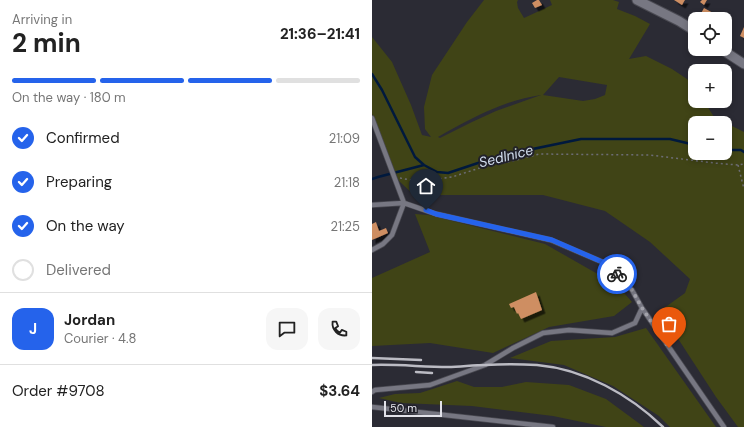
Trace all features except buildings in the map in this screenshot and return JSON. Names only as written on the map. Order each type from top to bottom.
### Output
[{"type":"street","points":[[637,0],[688,27]]},
{"type":"street","points":[[732,56],[744,64]]},
{"type":"lane","points":[[372,118],[404,203],[392,235],[384,244],[372,250]]},
{"type":"lane","points":[[372,205],[404,203],[436,214],[552,240],[607,264],[632,290],[642,308],[724,427]]},
{"type":"lane","points":[[372,392],[375,390],[430,385],[485,365],[513,348],[543,333],[568,330],[612,333],[636,322],[642,308]]},
{"type":"lane","points":[[372,406],[553,427]]},
{"type":"path","points":[[398,177],[416,181],[452,177],[489,165],[504,163],[539,154],[650,155],[714,163],[744,164]]},
{"type":"path","points":[[738,165],[744,189]]},
{"type":"green space","points":[[484,0],[518,0],[518,8],[524,18],[552,5],[550,0],[613,0],[619,2],[617,9],[650,24],[629,59],[646,56],[672,69],[687,79],[688,108],[708,108],[713,116],[688,116],[688,160],[732,160],[732,126],[744,132],[744,427],[738,427],[716,397],[660,311],[685,293],[690,279],[650,242],[605,211],[543,195],[414,195],[399,181],[372,114],[372,37],[392,62],[411,105],[422,135],[431,137],[425,129],[424,107],[432,75],[467,22]],"holes":[[[559,77],[607,85],[605,95],[595,99],[583,101],[543,95]],[[541,95],[496,111],[440,138],[438,137],[488,111],[514,101]]]},
{"type":"green space","points":[[415,214],[428,215],[545,244],[617,285],[632,302],[614,316],[549,327],[493,353],[430,343],[372,346],[372,278],[430,252]]},
{"type":"green space","points":[[646,328],[716,427],[670,427],[659,416],[613,386],[564,365],[510,358],[551,341],[615,337]]},
{"type":"green space","points":[[457,381],[474,387],[502,387],[526,382],[569,385],[606,399],[644,427],[606,427],[553,416],[472,406],[401,403],[379,398],[395,394],[420,393]]},
{"type":"waterway","name":"Sedlnice","points":[[372,74],[382,90],[415,157],[424,165],[437,172],[448,173],[499,156],[581,139],[670,139],[688,143]]},
{"type":"waterway","name":"Sedlnice","points":[[732,150],[741,150],[744,152]]},
{"type":"waterway","points":[[372,179],[424,165]]},
{"type":"railway","points":[[372,358],[421,360]]},
{"type":"railway","points":[[372,365],[448,367],[518,364],[555,368],[589,378],[621,394],[636,404],[663,427]]},
{"type":"railway","points":[[416,372],[432,373]]},
{"type":"way so far","points":[[617,274],[632,290],[642,308],[669,348]]},
{"type":"route","points":[[426,210],[436,214],[552,240],[607,264],[617,274]]}]
